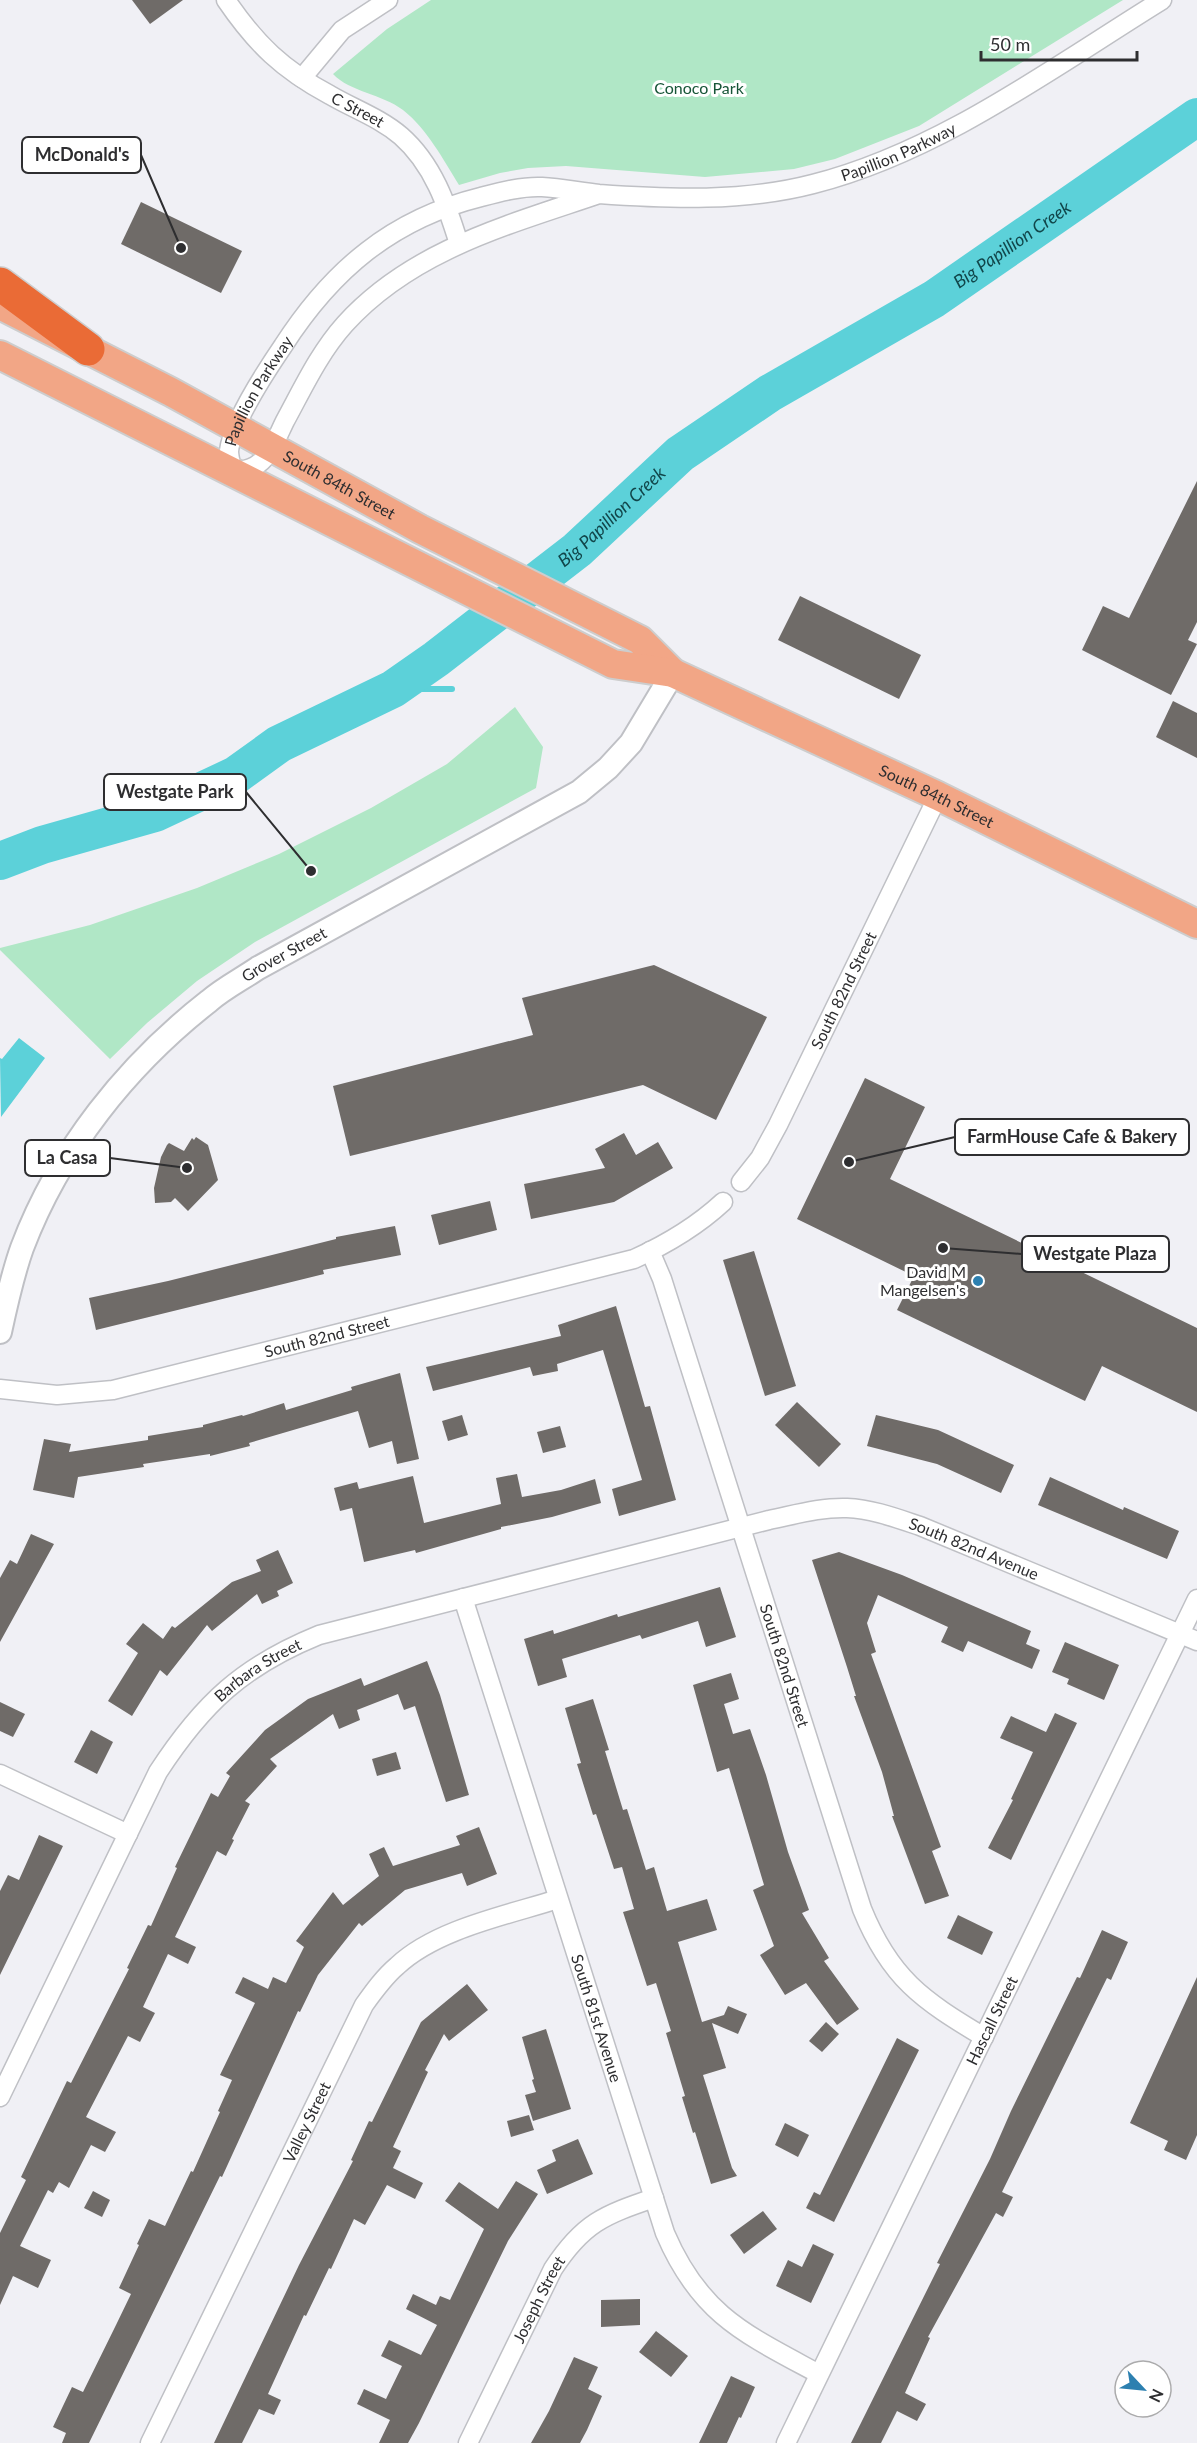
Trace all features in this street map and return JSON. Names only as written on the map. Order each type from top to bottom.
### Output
[{"type":"highway","points":[[0,284],[88,349]]},
{"type":"main road","name":"South 84th Street","points":[[0,305],[171,392],[420,529],[640,640],[673,673]]},
{"type":"main road","name":"South 84th Street","points":[[0,355],[613,664],[673,673],[938,796],[1197,924]]},
{"type":"street","name":"C Street","points":[[226,0],[274,60],[329,95],[372,116],[403,138],[430,172],[447,205],[459,244]]},
{"type":"street","points":[[302,78],[342,30],[388,0]]},
{"type":"street","name":"Papillion Parkway","points":[[598,194],[459,244],[430,257],[401,276],[345,323],[321,354],[272,447],[258,464],[233,474],[229,452],[235,429],[265,374],[298,323],[334,280],[370,249],[406,224],[447,205],[503,192],[540,187],[598,194],[710,198],[751,195],[811,185],[868,168],[964,123],[1162,0]]},
{"type":"street","name":"Grover Street","points":[[0,1332],[22,1248],[56,1175],[109,1099],[150,1052],[210,1000],[258,968],[579,792],[608,768],[632,743],[673,673]]},
{"type":"street","name":"South 82nd Street","points":[[741,1182],[760,1158],[778,1125],[938,796]]},
{"type":"street","name":"South 82nd Street","points":[[0,1389],[57,1395],[113,1390],[634,1259],[675,1240],[723,1202]]},
{"type":"street","name":"South 82nd Street","points":[[650,1251],[662,1279],[862,1909],[873,1936],[892,1967],[914,1991],[936,2008],[984,2037]]},
{"type":"street","name":"South 82nd Avenue","points":[[741,1527],[825,1509],[848,1508],[880,1513],[930,1531],[1189,1637]]},
{"type":"street","name":"Barbara Street","points":[[0,2097],[158,1772],[180,1739],[214,1700],[254,1667],[285,1649],[319,1635],[741,1527]]},
{"type":"street","name":"South 81st Avenue","points":[[463,1598],[654,2198],[676,2257],[687,2277],[705,2300],[723,2317],[746,2334],[819,2374]]},
{"type":"street","name":"Hascall Street","points":[[786,2443],[984,2037],[1189,1637],[1197,1599]]},
{"type":"street","points":[[0,1774],[128,1834]]},
{"type":"street","name":"Valley Street","points":[[150,2443],[364,2005],[378,1985],[397,1965],[421,1947],[444,1935],[558,1899]]},
{"type":"street","name":"Joseph Street","points":[[468,2443],[553,2269],[569,2245],[589,2227],[616,2211],[654,2198]]},
{"type":"green space","name":"Conoco Park","points":[[431,0],[1123,0],[919,126],[835,159],[794,169],[705,177],[566,166],[528,168],[500,173],[459,185],[420,126],[403,110],[386,100],[348,85],[333,74],[387,29]]},
{"type":"green space","points":[[515,707],[543,747],[536,788],[255,942],[197,981],[147,1023],[110,1059],[0,950],[0,948],[90,925],[197,888],[279,854],[371,808],[447,764]]},
{"type":"water","points":[[19,1038],[45,1058],[1,1117],[0,1058],[2,1059]]},
{"type":"building","points":[[132,0],[183,0],[150,24]]},
{"type":"building","points":[[141,202],[242,251],[221,293],[121,244]]},
{"type":"building","points":[[1197,481],[1197,622],[1188,640],[1197,644],[1171,695],[1082,650],[1103,606],[1129,618]]},
{"type":"building","points":[[800,596],[921,655],[899,699],[778,640]]},
{"type":"building","points":[[1173,701],[1197,713],[1197,758],[1156,737]]},
{"type":"building","points":[[654,965],[767,1017],[716,1120],[643,1085],[350,1156],[333,1086],[533,1035],[522,998]]},
{"type":"building","points":[[865,1078],[925,1107],[890,1179],[1197,1328],[1197,1412],[1102,1366],[1085,1401],[897,1310],[914,1276],[797,1219]]},
{"type":"building","points":[[624,1133],[636,1155],[658,1142],[673,1168],[614,1202],[531,1219],[524,1184],[605,1168],[595,1149]]},
{"type":"building","points":[[196,1137],[208,1145],[218,1180],[188,1211],[175,1198],[171,1202],[155,1203],[154,1188],[161,1157],[167,1145],[169,1143],[184,1151],[192,1138],[194,1140]]},
{"type":"building","points":[[490,1201],[497,1230],[439,1245],[431,1215]]},
{"type":"building","points":[[395,1226],[401,1255],[323,1270],[324,1274],[96,1330],[89,1298],[168,1281],[336,1239],[336,1237]]},
{"type":"building","points":[[754,1251],[796,1386],[765,1396],[723,1260]]},
{"type":"building","points":[[616,1306],[645,1407],[650,1406],[676,1500],[619,1516],[612,1489],[642,1480],[603,1350],[557,1364],[558,1371],[533,1376],[530,1367],[433,1391],[426,1367],[561,1336],[558,1325]]},
{"type":"building","points":[[400,1373],[419,1459],[397,1464],[392,1441],[369,1448],[358,1411],[249,1443],[250,1446],[210,1456],[210,1454],[143,1464],[144,1467],[78,1477],[74,1498],[33,1490],[44,1439],[71,1444],[69,1452],[148,1440],[148,1436],[203,1427],[203,1425],[284,1403],[286,1410],[352,1390],[351,1387]]},
{"type":"building","points":[[797,1402],[841,1444],[819,1467],[775,1425]]},
{"type":"building","points":[[462,1415],[468,1435],[448,1441],[442,1421]]},
{"type":"building","points":[[876,1415],[938,1430],[1014,1465],[1001,1493],[937,1464],[867,1446]]},
{"type":"building","points":[[560,1426],[566,1447],[543,1453],[537,1432]]},
{"type":"building","points":[[517,1474],[522,1497],[561,1490],[595,1479],[601,1503],[552,1517],[501,1527],[501,1529],[416,1553],[415,1550],[364,1562],[352,1508],[340,1511],[334,1488],[357,1482],[359,1489],[413,1476],[424,1523],[501,1504],[496,1478]]},
{"type":"building","points":[[1050,1477],[1123,1510],[1124,1507],[1179,1531],[1167,1559],[1038,1505]]},
{"type":"building","points":[[31,1534],[54,1544],[0,1642],[0,1578],[10,1560],[17,1564]]},
{"type":"building","points":[[278,1550],[293,1583],[277,1591],[279,1596],[262,1604],[257,1594],[212,1631],[207,1625],[167,1676],[160,1670],[132,1716],[108,1701],[138,1653],[126,1644],[143,1623],[163,1639],[172,1626],[175,1628],[232,1582],[261,1571],[256,1560]]},
{"type":"building","points":[[839,1552],[902,1575],[1031,1631],[1026,1644],[1040,1650],[1032,1669],[968,1641],[963,1652],[941,1642],[948,1627],[878,1595],[867,1623],[876,1652],[871,1654],[941,1847],[932,1851],[949,1896],[925,1904],[892,1816],[894,1816],[882,1772],[854,1696],[856,1696],[812,1560]]},
{"type":"building","points":[[720,1587],[736,1637],[706,1647],[698,1621],[642,1639],[640,1635],[562,1659],[567,1677],[538,1686],[524,1639],[553,1630],[554,1634],[617,1614],[618,1617]]},
{"type":"building","points":[[1065,1642],[1119,1665],[1104,1700],[1067,1684],[1069,1679],[1052,1672]]},
{"type":"building","points":[[427,1661],[440,1695],[469,1795],[446,1802],[415,1706],[404,1710],[398,1694],[357,1710],[360,1720],[339,1729],[333,1714],[270,1759],[277,1766],[245,1801],[250,1804],[226,1856],[217,1851],[175,1937],[196,1947],[188,1964],[168,1954],[143,2007],[155,2013],[140,2042],[128,2036],[86,2117],[116,2132],[105,2152],[91,2145],[69,2188],[59,2182],[53,2193],[48,2190],[20,2246],[51,2260],[38,2288],[13,2276],[0,2305],[0,2233],[26,2180],[21,2177],[67,2081],[71,2083],[129,1969],[127,1968],[148,1925],[151,1926],[177,1868],[175,1867],[211,1793],[218,1797],[230,1776],[226,1773],[265,1730],[308,1699],[361,1678],[364,1686]]},
{"type":"building","points":[[731,1673],[739,1699],[724,1704],[733,1734],[750,1729],[788,1852],[809,1910],[802,1913],[829,1958],[824,1961],[859,2009],[837,2025],[806,1983],[785,1995],[760,1955],[774,1946],[753,1890],[764,1885],[729,1768],[717,1772],[693,1685]]},
{"type":"building","points":[[593,1699],[609,1750],[605,1751],[623,1810],[627,1809],[646,1870],[654,1867],[667,1911],[707,1899],[717,1930],[678,1942],[702,2022],[724,2015],[728,2006],[747,2014],[738,2034],[712,2023],[726,2068],[703,2075],[732,2168],[737,2176],[711,2184],[682,2097],[685,2096],[666,2033],[671,2031],[656,1983],[647,1986],[623,1912],[634,1909],[622,1867],[614,1869],[596,1814],[593,1815],[577,1764],[581,1763],[565,1708]]},
{"type":"building","points":[[0,1702],[25,1714],[13,1737],[0,1731]]},
{"type":"building","points":[[1055,1713],[1077,1723],[1011,1860],[988,1848],[1013,1800],[1011,1799],[1033,1752],[1000,1738],[1011,1716],[1046,1732]]},
{"type":"building","points":[[91,1730],[113,1742],[97,1774],[74,1762]]},
{"type":"building","points":[[396,1752],[401,1769],[377,1776],[372,1759]]},
{"type":"building","points":[[479,1827],[497,1874],[467,1886],[462,1873],[405,1890],[362,1926],[359,1923],[318,1975],[300,2012],[298,2011],[222,2177],[220,2176],[89,2443],[62,2443],[66,2433],[53,2427],[72,2387],[83,2392],[131,2294],[119,2288],[139,2245],[137,2244],[149,2219],[165,2226],[220,2112],[218,2111],[232,2080],[220,2075],[255,2003],[235,1993],[243,1977],[268,1989],[273,1977],[286,1983],[304,1947],[296,1941],[333,1892],[343,1905],[379,1876],[369,1854],[384,1847],[393,1866],[460,1845],[456,1836]]},
{"type":"building","points":[[39,1835],[63,1846],[0,1975],[0,1891],[8,1875],[19,1880]]},
{"type":"building","points":[[958,1915],[993,1932],[982,1955],[947,1938]]},
{"type":"building","points":[[1102,1930],[1128,1942],[1111,1980],[1107,1978],[1002,2192],[1013,2197],[1003,2217],[996,2213],[928,2337],[930,2338],[905,2393],[926,2404],[917,2421],[897,2411],[881,2443],[851,2443],[940,2264],[937,2263],[990,2159],[1011,2111],[1077,1977],[1080,1978]]},
{"type":"building","points":[[1197,1977],[1197,2135],[1186,2160],[1164,2150],[1168,2141],[1130,2123]]},
{"type":"building","points":[[467,1984],[488,2010],[449,2041],[444,2034],[425,2070],[428,2072],[393,2147],[401,2151],[393,2168],[423,2183],[415,2199],[387,2185],[365,2225],[354,2219],[331,2269],[329,2268],[306,2316],[304,2315],[268,2394],[281,2400],[274,2415],[259,2409],[242,2443],[214,2443],[299,2265],[353,2161],[351,2160],[369,2121],[372,2122],[421,2022]]},
{"type":"building","points":[[826,2022],[839,2034],[822,2052],[809,2041]]},
{"type":"building","points":[[546,2029],[571,2109],[533,2121],[525,2095],[536,2092],[522,2037]]},
{"type":"building","points":[[897,2038],[919,2050],[834,2222],[806,2208],[814,2192],[820,2195]]},
{"type":"building","points":[[529,2115],[534,2130],[511,2137],[507,2121]]},
{"type":"building","points":[[785,2123],[809,2135],[798,2157],[775,2145]]},
{"type":"building","points":[[578,2139],[593,2174],[547,2194],[537,2170],[556,2161],[552,2150]]},
{"type":"building","points":[[516,2181],[538,2194],[508,2241],[419,2423],[408,2443],[379,2443],[390,2420],[357,2404],[364,2389],[386,2399],[402,2366],[381,2356],[389,2340],[421,2355],[437,2325],[406,2309],[413,2294],[436,2305],[440,2296],[450,2300],[484,2229],[445,2201],[459,2182],[498,2209]]},
{"type":"building","points":[[93,2191],[110,2200],[102,2217],[84,2208]]},
{"type":"building","points":[[763,2211],[777,2229],[744,2254],[730,2235]]},
{"type":"building","points":[[813,2244],[834,2254],[811,2303],[776,2286],[788,2260],[802,2267]]},
{"type":"building","points":[[640,2299],[640,2325],[601,2327],[601,2300]]},
{"type":"building","points":[[656,2331],[688,2356],[671,2377],[639,2352]]},
{"type":"building","points":[[574,2357],[598,2367],[588,2389],[602,2396],[587,2430],[580,2443],[531,2443],[549,2411]]},
{"type":"building","points":[[731,2376],[755,2387],[741,2418],[739,2417],[727,2443],[699,2443]]},
{"type":"waterway","name":"Big Papillion Creek","points":[[0,861],[42,845],[155,813],[236,775],[279,744],[393,689],[436,659],[577,550],[680,454],[770,393],[934,299],[1197,117]]},
{"type":"waterway","points":[[393,689],[452,689]]},
{"type":"place","name":"McDonald's","points":[[181,248]]},
{"type":"place","name":"Westgate Park","points":[[311,871]]},
{"type":"place","name":"FarmHouse Cafe & Bakery","points":[[849,1162]]},
{"type":"place","name":"La Casa","points":[[187,1168]]},
{"type":"place","name":"Westgate Plaza","points":[[943,1248]]},
{"type":"place","name":"David M Mangelsen's","points":[[978,1281]]}]
